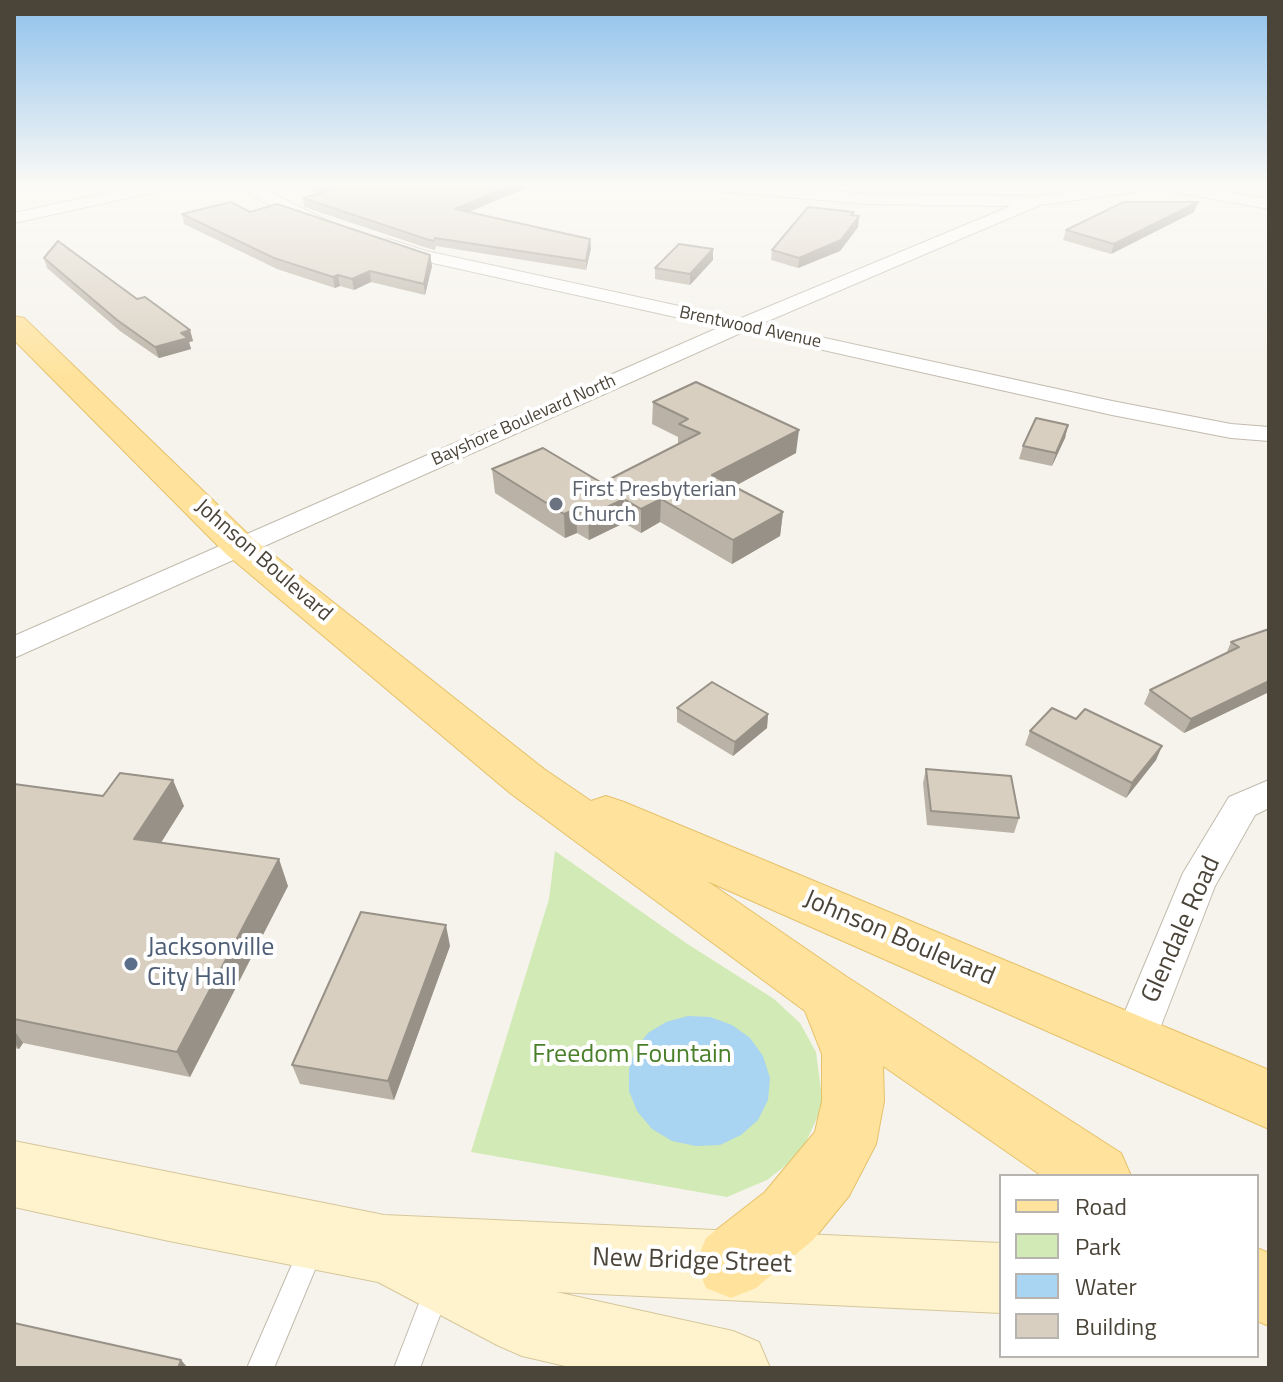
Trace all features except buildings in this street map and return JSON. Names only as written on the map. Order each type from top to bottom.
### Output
[{"type":"main road","name":"Johnson Boulevard","points":[[14,324],[239,546],[527,781],[827,995],[1095,1174]]},
{"type":"main road","name":"Johnson Boulevard","points":[[527,781],[1269,1100]]},
{"type":"main road","points":[[731,1263],[789,1216],[826,1173],[844,1144],[853,1101],[852,1054],[827,995]]},
{"type":"main road","name":"New Bridge Street","points":[[14,1174],[317,1236],[412,1262],[522,1320],[696,1364]]},
{"type":"main road","name":"New Bridge Street","points":[[412,1262],[731,1263],[999,1278]]},
{"type":"street","name":"Brentwood Avenue","points":[[402,248],[1112,408],[1231,431],[1269,434]]},
{"type":"street","name":"Bayshore Boulevard North","points":[[14,648],[908,248]]},
{"type":"street","name":"Glendale Road","points":[[1135,1040],[1197,884],[1242,806],[1269,793]]},
{"type":"lane","points":[[260,1368],[317,1236]]},
{"type":"lane","points":[[407,1368],[412,1262]]},
{"type":"green space","name":"Freedom Fountain","points":[[555,851],[686,943],[774,999],[800,1023],[816,1052],[823,1105],[805,1144],[767,1180],[727,1197],[471,1152],[549,899]]},
{"type":"water","points":[[688,1016],[710,1017],[732,1025],[750,1038],[763,1056],[770,1078],[768,1100],[758,1120],[741,1135],[720,1145],[696,1146],[672,1141],[652,1129],[637,1111],[629,1091],[629,1069],[635,1050],[648,1033],[666,1022]]},
{"type":"place","name":"First Presbyterian Church","points":[[556,504]]},
{"type":"place","name":"Jacksonville City Hall","points":[[131,964]]}]
